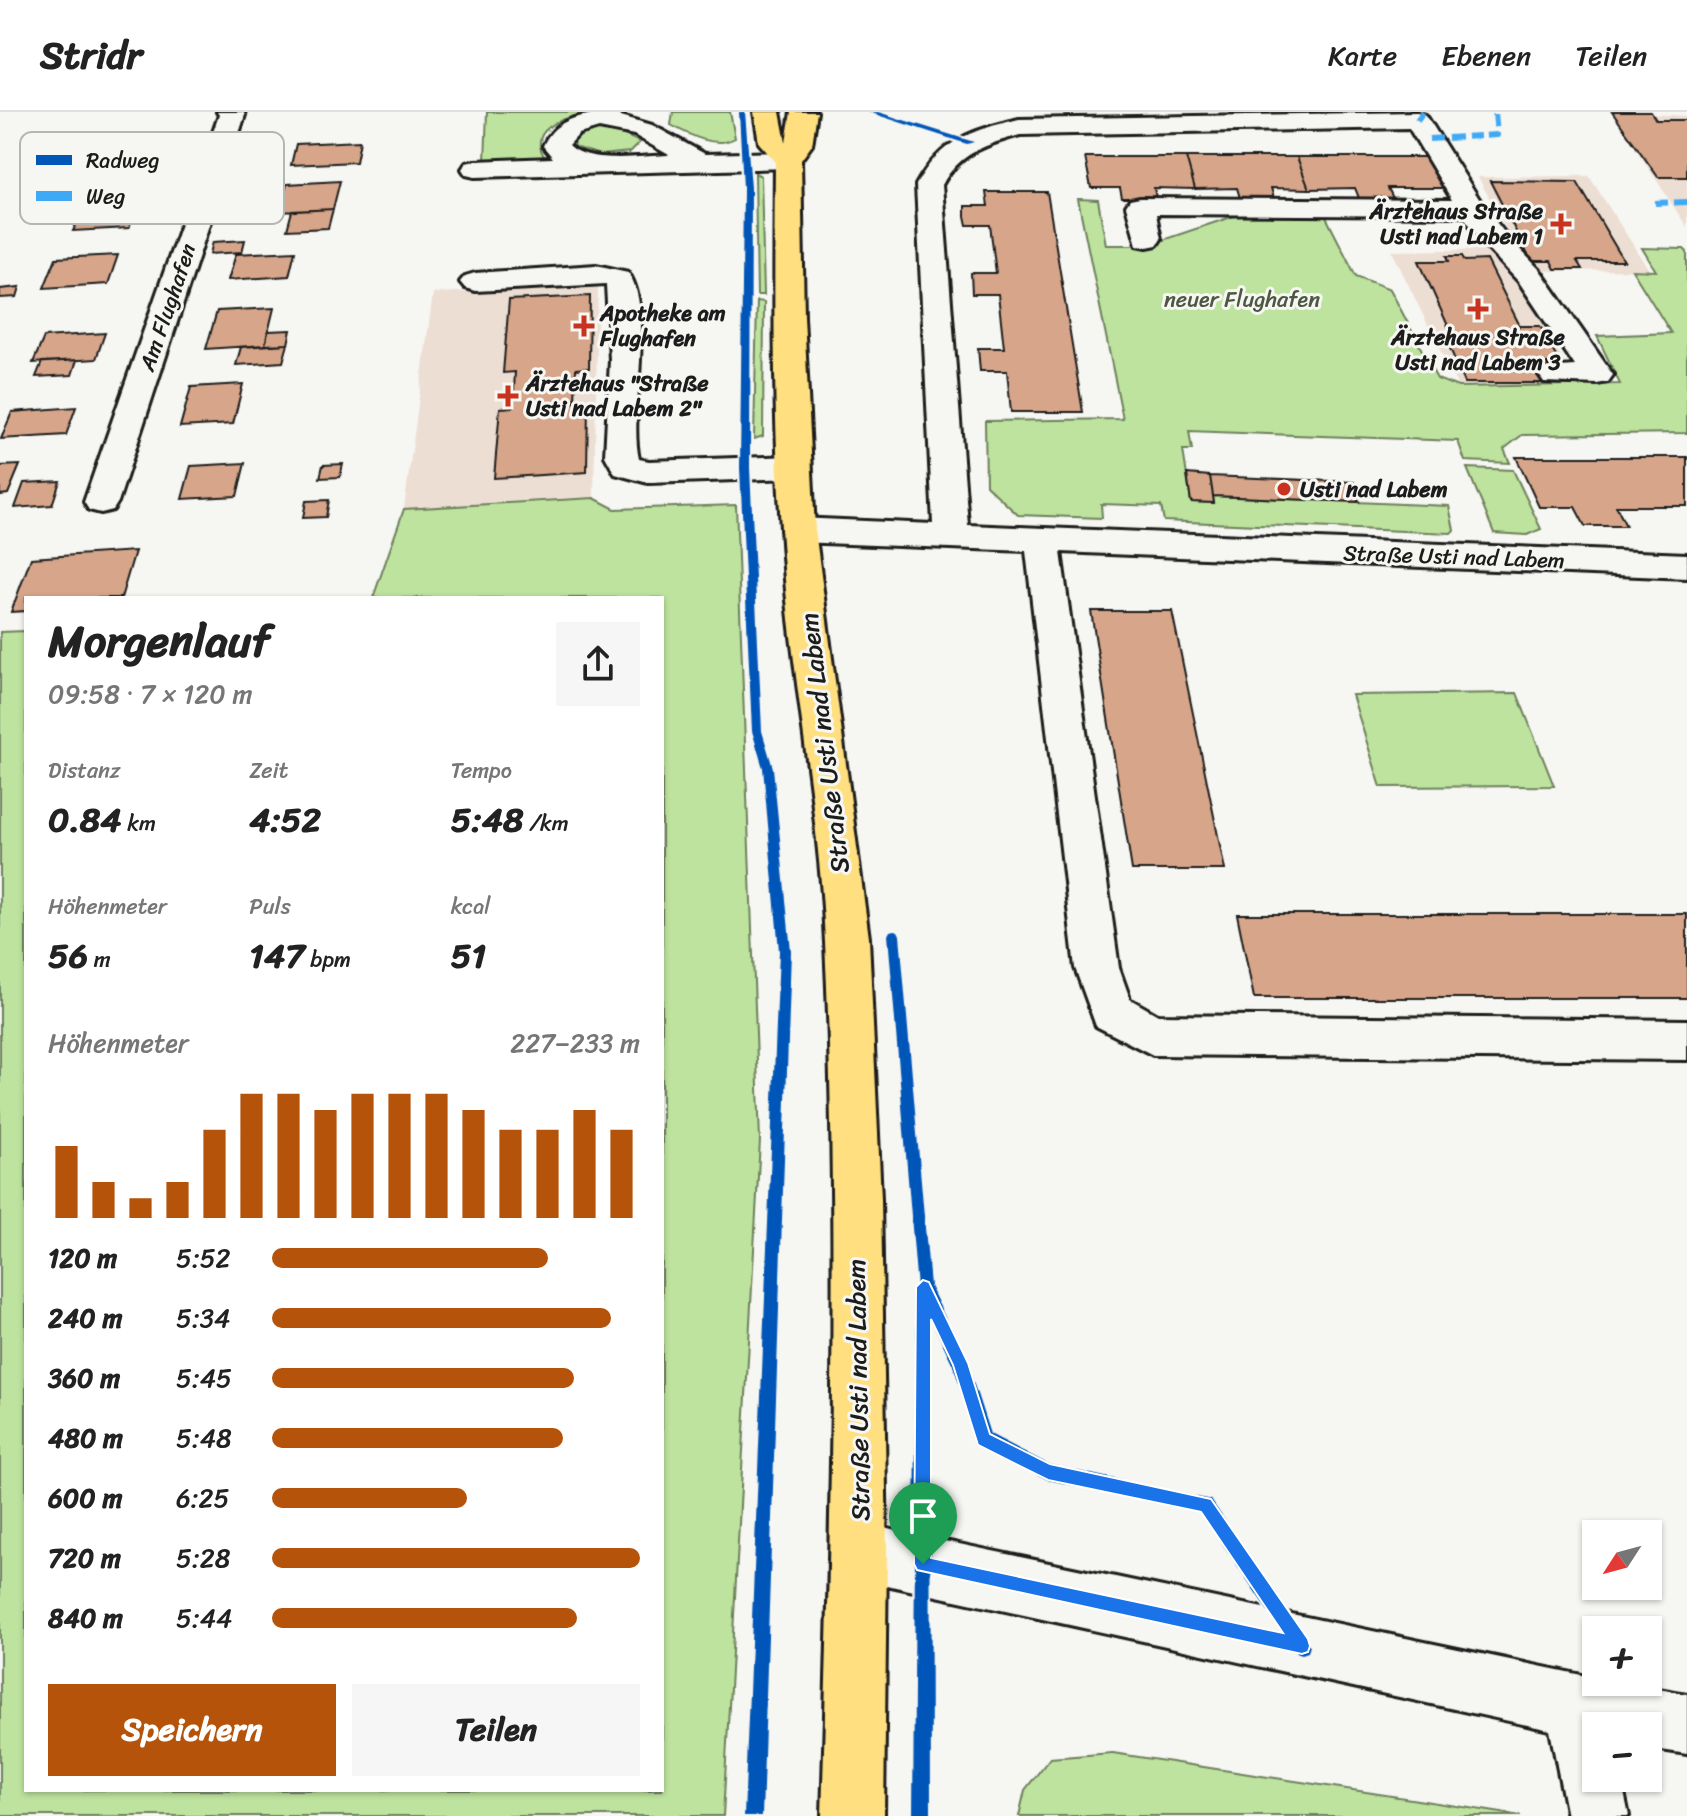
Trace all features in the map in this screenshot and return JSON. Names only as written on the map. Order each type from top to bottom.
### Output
[{"type":"main road","name":"Straße Usti nad Labem","points":[[767,112],[772,143],[788,160]]},
{"type":"main road","name":"Straße Usti nad Labem","points":[[804,112],[799,145],[788,160],[794,467],[798,530],[847,938],[856,1199],[859,1551]]},
{"type":"main road","points":[[853,1816],[859,1551]]},
{"type":"street","name":"Am Flughafen","points":[[226,132],[232,115],[230,112]]},
{"type":"street","points":[[590,165],[567,158],[556,146],[558,138],[577,124],[607,119],[631,122],[698,161]]},
{"type":"street","points":[[951,535],[929,185],[943,158],[970,142],[1019,127],[1417,120],[1471,208],[1497,242],[1530,276],[1597,375],[1555,375]]},
{"type":"street","points":[[475,169],[788,160]]},
{"type":"street","points":[[1147,239],[1140,206],[1471,208]]},
{"type":"street","name":"Am Flughafen","points":[[101,502],[195,224]]},
{"type":"street","points":[[475,282],[596,274],[618,278],[622,289],[625,360],[621,456],[627,466],[648,472],[794,467]]},
{"type":"street","name":"Straße Usti nad Labem","points":[[798,530],[1678,566],[1687,600]]},
{"type":"street","points":[[1042,538],[1097,968],[1112,1012],[1153,1035],[1687,1040]]},
{"type":"street","name":"Straße Usti nad Labem","points":[[859,1551],[1576,1705],[1687,1724]]},
{"type":"street","points":[[1576,1705],[1598,1816]]},
{"type":"shaded area","points":[[1612,112],[1687,116],[1687,227]]},
{"type":"shaded area","name":"Ärztehaus Straße Usti nad Labem 1","points":[[1589,176],[1649,270],[1529,271],[1478,177]]},
{"type":"shaded area","name":"Ärztehaus Straße Usti nad Labem 3","points":[[1501,249],[1567,367],[1543,367],[1552,385],[1458,387],[1392,251]]},
{"type":"shaded area","name":"Ärztehaus \"Straße Usti nad Labem 2\"","points":[[598,286],[594,498],[404,509],[433,293]]},
{"type":"green space","points":[[487,112],[598,112],[565,119],[546,130],[540,148],[546,159],[485,161]]},
{"type":"green space","points":[[673,112],[730,112],[735,138],[720,142],[694,136],[671,125]]},
{"type":"green space","points":[[608,128],[640,142],[630,152],[600,155],[575,147],[574,139],[594,129]]},
{"type":"green space","points":[[755,173],[761,176],[764,295],[757,295]]},
{"type":"green space","name":"neuer Flughafen","points":[[1078,199],[1098,200],[1106,245],[1148,245],[1237,215],[1325,215],[1356,276],[1390,289],[1437,379],[1458,387],[1620,384],[1597,336],[1671,333],[1632,270],[1656,271],[1642,248],[1684,249],[1687,252],[1687,433],[1522,435],[1504,449],[1510,463],[1465,461],[1458,441],[1189,431],[1192,450],[1183,450],[1191,502],[1214,503],[1213,496],[1449,506],[1454,530],[1451,533],[1164,521],[1161,506],[1101,504],[1102,518],[1018,515],[986,485],[985,421],[1123,419]]},
{"type":"green space","points":[[757,301],[764,302],[763,436],[754,439]]},
{"type":"green space","points":[[1467,468],[1513,470],[1541,529],[1527,535],[1494,533]]},
{"type":"green space","points":[[594,498],[615,509],[736,505],[760,1140],[723,1816],[0,1816],[0,632],[24,631],[24,1792],[664,1792],[664,596],[374,596],[404,509]]},
{"type":"green space","points":[[1517,693],[1554,786],[1381,787],[1352,695]]},
{"type":"green space","points":[[1112,1753],[1521,1816],[1019,1816],[1025,1790],[1050,1758]]},
{"type":"building","points":[[1612,112],[1651,112],[1656,120],[1687,120],[1687,177],[1658,177]]},
{"type":"building","points":[[360,141],[356,162],[291,165],[296,144]]},
{"type":"building","points":[[1085,157],[1186,157],[1195,189],[1154,188],[1156,198],[1122,198],[1120,188],[1091,188]]},
{"type":"building","points":[[1186,157],[1297,157],[1309,189],[1271,188],[1274,198],[1240,198],[1237,188],[1195,189]]},
{"type":"building","points":[[1297,157],[1431,157],[1446,188],[1388,188],[1393,198],[1359,198],[1355,188],[1309,189]]},
{"type":"building","points":[[340,181],[333,209],[284,212],[287,184]]},
{"type":"building","name":"Ärztehaus Straße Usti nad Labem 1","points":[[1490,181],[1577,182],[1624,261],[1577,261],[1582,269],[1555,269],[1551,261],[1531,261]]},
{"type":"building","points":[[986,192],[1047,192],[1083,412],[1011,412],[1007,371],[980,371],[978,348],[1004,348],[998,294],[972,294],[971,273],[996,273],[990,225],[967,225],[965,216],[965,206],[988,206]]},
{"type":"building","points":[[333,209],[328,228],[287,230],[292,211]]},
{"type":"building","points":[[76,224],[130,224],[129,228],[73,231]]},
{"type":"building","points":[[245,240],[242,252],[210,254],[213,242]]},
{"type":"building","points":[[295,251],[289,276],[228,280],[236,254]]},
{"type":"building","points":[[118,255],[108,284],[44,288],[56,258]]},
{"type":"building","name":"Ärztehaus Straße Usti nad Labem 3","points":[[1447,256],[1462,256],[1465,261],[1487,260],[1520,326],[1540,326],[1560,364],[1537,364],[1547,383],[1465,383],[1445,337],[1453,337],[1419,261],[1449,261]]},
{"type":"building","points":[[20,287],[17,297],[0,298],[0,289]]},
{"type":"building","points":[[590,296],[589,368],[576,369],[575,403],[588,402],[587,472],[494,478],[500,408],[513,407],[515,372],[503,373],[509,300]]},
{"type":"building","points":[[274,308],[265,345],[206,349],[217,311]]},
{"type":"building","points":[[291,330],[288,344],[265,345],[268,331]]},
{"type":"building","points":[[105,333],[96,359],[33,363],[44,337]]},
{"type":"building","points":[[288,344],[283,362],[236,365],[241,347]]},
{"type":"building","points":[[77,360],[72,375],[36,377],[42,362]]},
{"type":"building","points":[[243,384],[233,424],[180,427],[191,387]]},
{"type":"building","points":[[76,407],[66,435],[1,439],[12,412]]},
{"type":"building","points":[[1516,457],[1687,457],[1687,506],[1616,506],[1626,526],[1585,526],[1575,507],[1539,507]]},
{"type":"building","points":[[245,463],[237,496],[182,499],[191,466]]},
{"type":"building","points":[[343,464],[340,477],[320,478],[323,465]]},
{"type":"building","points":[[20,465],[8,494],[0,495],[0,466]]},
{"type":"building","points":[[1187,474],[1210,476],[1214,503],[1191,502]]},
{"type":"building","name":"Usti nad Labem","points":[[1210,476],[1354,482],[1359,502],[1213,496]]},
{"type":"building","points":[[60,481],[52,505],[15,508],[24,483]]},
{"type":"building","points":[[329,500],[326,517],[303,518],[306,501]]},
{"type":"building","points":[[135,551],[122,596],[24,596],[24,611],[11,612],[31,558]]},
{"type":"building","points":[[1091,611],[1172,611],[1225,870],[1132,870]]},
{"type":"building","points":[[1237,914],[1687,914],[1687,998],[1254,998]]},
{"type":"marked path","points":[[1417,120],[1423,112]]},
{"type":"marked path","points":[[1429,139],[1497,135],[1495,112]]},
{"type":"marked path","points":[[1655,203],[1687,202]]},
{"type":"cycle path","points":[[742,112],[747,188],[745,468],[757,731],[768,768],[785,951],[753,1816]]},
{"type":"cycle path","points":[[871,112],[970,142]]},
{"type":"cycle path","points":[[894,935],[923,1287],[960,1363],[984,1439],[1048,1472],[1206,1505],[1302,1646]]},
{"type":"cycle path","points":[[922,1816],[923,1292]]},
{"type":"place","name":"Ärztehaus Straße Usti nad Labem 1","points":[[1561,224]]},
{"type":"place","name":"Ärztehaus Straße Usti nad Labem 3","points":[[1478,309]]},
{"type":"place","name":"Apotheke am Flughafen","points":[[584,326]]},
{"type":"place","name":"Ärztehaus \"Straße Usti nad Labem 2\"","points":[[508,396]]},
{"type":"place","name":"Usti nad Labem","points":[[1284,489]]},
{"type":"route","points":[[923,1287],[960,1363],[984,1439],[1048,1472],[1206,1505],[1302,1646],[944,1568],[923,1564],[923,1287]]}]
